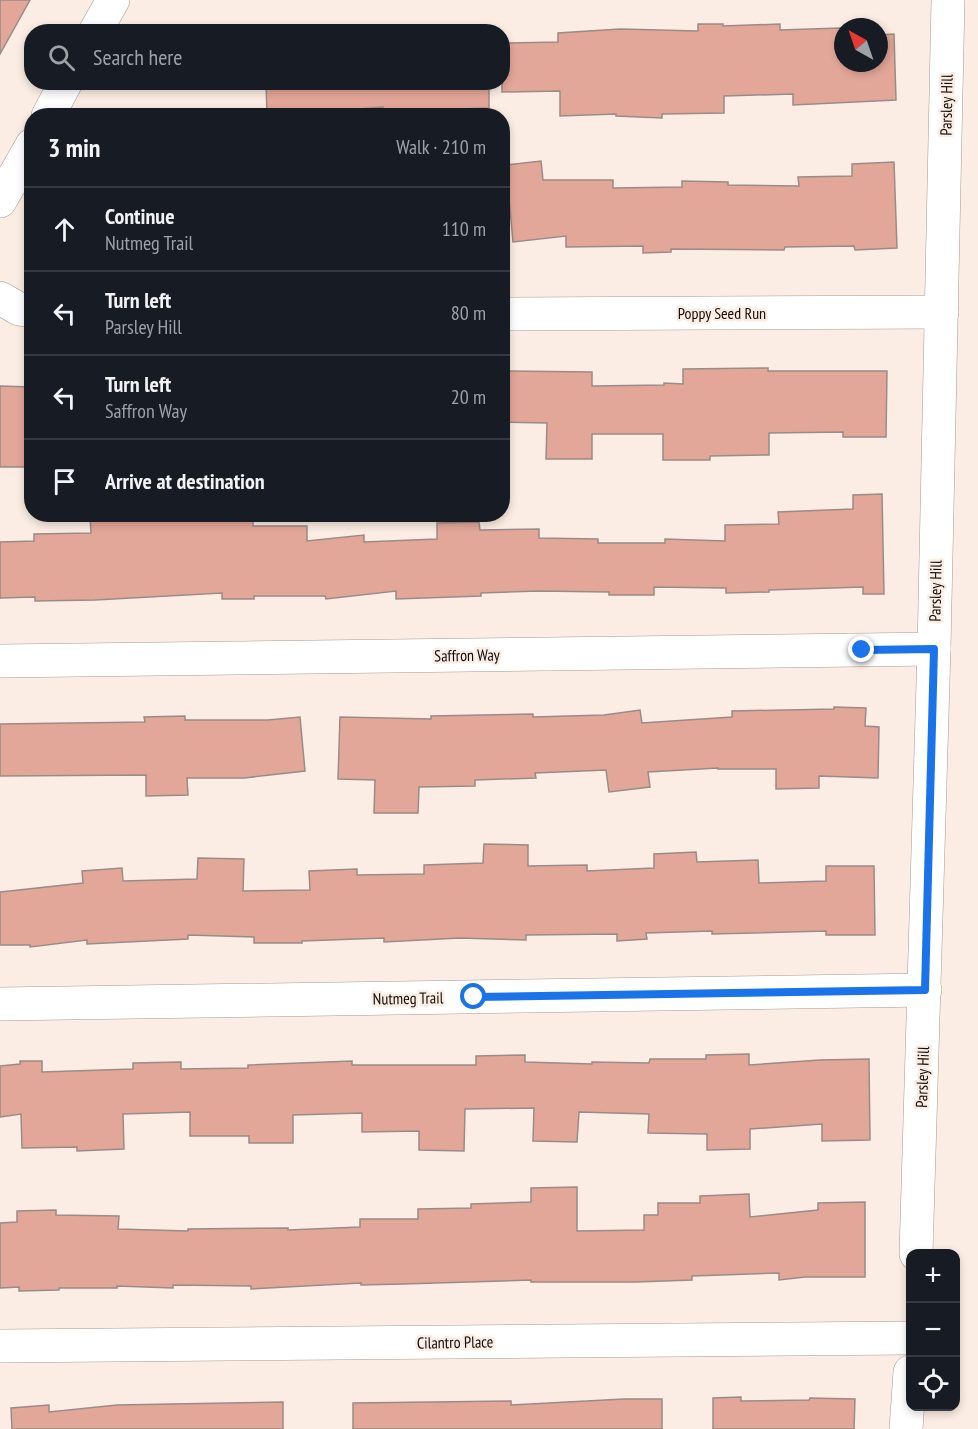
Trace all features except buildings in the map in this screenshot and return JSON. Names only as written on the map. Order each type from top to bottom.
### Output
[{"type":"street","points":[[100,24],[113,0]]},
{"type":"street","name":"Parsley Hill","points":[[916,1249],[934,649],[948,0]]},
{"type":"street","points":[[52,108],[62,90]]},
{"type":"street","points":[[0,201],[24,159]]},
{"type":"street","points":[[0,298],[24,309]]},
{"type":"street","name":"Poppy Seed Run","points":[[510,314],[942,312]]},
{"type":"street","name":"Saffron Way","points":[[0,661],[934,649]]},
{"type":"street","name":"Nutmeg Trail","points":[[0,1004],[925,990]]},
{"type":"street","name":"Cilantro Place","points":[[0,1346],[906,1338]]},
{"type":"street","points":[[906,1429],[907,1411]]},
{"type":"route","points":[[474,997],[925,990],[934,649],[862,650]]}]
